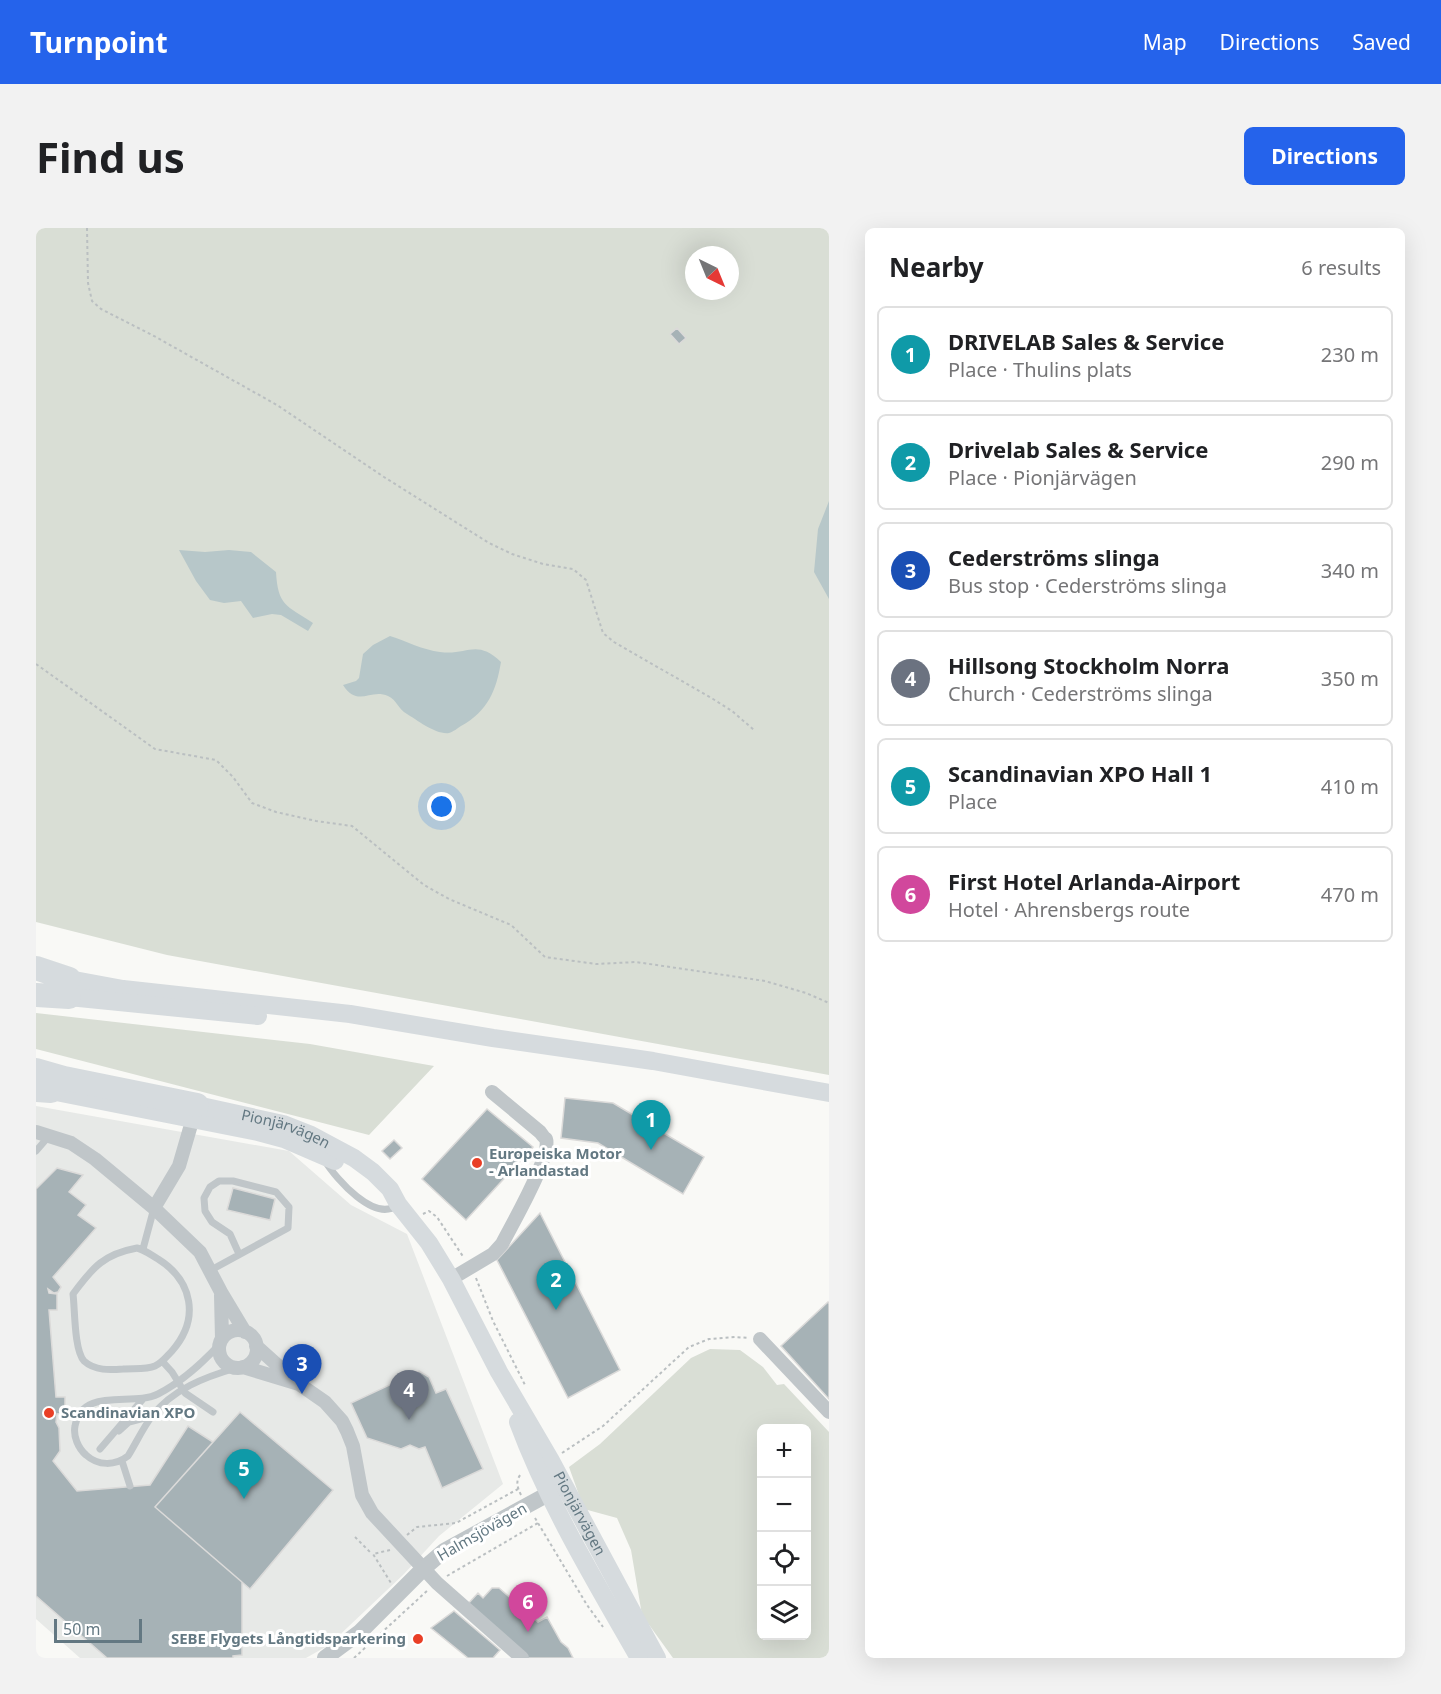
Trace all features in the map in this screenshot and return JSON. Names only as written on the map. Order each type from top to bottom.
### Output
[{"type":"highway","points":[[36,968],[69,988]]},
{"type":"highway","points":[[36,995],[69,988]]},
{"type":"highway","points":[[36,1070],[195,1112]]},
{"type":"main road","points":[[69,988],[123,989],[350,1014],[653,1061],[829,1093]]},
{"type":"main road","name":"Pionjärvägen","points":[[41,1089],[283,1124],[334,1146],[373,1172],[390,1189],[398,1204],[429,1243],[451,1279],[639,1658]]},
{"type":"main road","name":"Pionjärvägen","points":[[195,1112],[267,1134],[321,1154],[345,1166],[384,1197],[398,1204]]},
{"type":"main road","name":"Pionjärvägen","points":[[556,1490],[657,1658]]},
{"type":"street","points":[[451,1279],[493,1254],[502,1244],[542,1166],[546,1148],[546,1139],[540,1132],[492,1092]]},
{"type":"street","points":[[154,1208],[179,1166],[195,1112]]},
{"type":"street","points":[[43,1134],[71,1143],[95,1159],[154,1208],[200,1252],[221,1293],[245,1332],[254,1340],[256,1346],[254,1359],[240,1368]]},
{"type":"street","points":[[221,1293],[219,1353],[223,1360],[229,1366],[299,1384]]},
{"type":"street","points":[[221,1342],[234,1331],[245,1332]]},
{"type":"street","points":[[760,1339],[829,1412]]},
{"type":"street","points":[[256,1346],[299,1384],[326,1402],[342,1421],[353,1446],[366,1505],[423,1569],[522,1658]]},
{"type":"street","name":"Halmsjövägen","points":[[325,1658],[360,1632],[444,1551],[556,1490]]},
{"type":"lane","points":[[36,1151],[43,1134]]},
{"type":"lane","points":[[211,1270],[288,1228],[289,1207],[276,1192],[233,1181],[219,1181],[210,1187],[204,1198],[205,1210],[212,1222],[230,1234],[239,1254]]},
{"type":"lane","points":[[143,1250],[154,1208]]},
{"type":"lane","points":[[137,1248],[143,1250],[175,1271],[186,1288],[190,1311],[186,1329],[177,1345],[162,1361],[153,1367],[100,1370],[84,1360],[78,1347],[74,1294],[90,1270],[119,1251],[137,1248]]},
{"type":"lane","points":[[221,1342],[199,1366],[156,1396],[143,1399],[116,1399],[90,1404],[81,1410],[75,1423],[74,1435],[83,1453],[95,1462],[110,1464],[122,1461],[128,1456],[152,1416],[165,1402],[206,1377],[240,1368]]},
{"type":"lane","points":[[162,1361],[183,1389],[213,1412]]},
{"type":"lane","points":[[143,1399],[100,1449],[129,1422],[152,1416]]},
{"type":"lane","points":[[122,1461],[130,1486]]},
{"type":"path","points":[[87,228],[88,283],[92,300],[101,309],[277,405],[384,477],[489,543],[512,554],[543,564],[573,569],[586,580],[603,633],[614,642],[732,711],[754,730]]},
{"type":"path","points":[[36,664],[155,749],[216,760],[233,777],[252,803],[276,812],[352,826],[424,885],[449,899],[511,925],[545,957],[596,964],[636,962],[765,981],[806,993],[829,1003]]},
{"type":"path","points":[[413,1222],[429,1211],[434,1213],[450,1234],[471,1268],[493,1321],[528,1391]]},
{"type":"path","points":[[608,1634],[587,1605],[518,1489],[519,1475],[524,1470],[583,1441],[603,1426],[689,1347],[709,1338],[760,1339]]},
{"type":"path","points":[[406,1535],[417,1527],[429,1524],[456,1523],[518,1489]]},
{"type":"path","points":[[355,1537],[373,1554],[396,1587]]},
{"type":"path","points":[[373,1554],[390,1550]]},
{"type":"shaded area","points":[[36,228],[829,228],[829,1075],[167,955],[36,922]]},
{"type":"shaded area","points":[[829,501],[829,599],[814,572],[818,529]]},
{"type":"shaded area","points":[[179,550],[251,552],[276,572],[279,592],[285,604],[313,623],[308,631],[281,615],[272,614],[253,618],[241,601],[224,603],[210,600],[196,581]]},
{"type":"shaded area","points":[[390,636],[434,651],[449,653],[478,649],[492,655],[501,662],[493,691],[484,707],[455,730],[444,733],[427,727],[407,714],[388,696],[375,694],[359,696],[349,692],[343,685],[359,678],[363,654],[373,645]]},
{"type":"shaded area","points":[[36,1013],[310,1044],[434,1066],[369,1135],[36,1049]]},
{"type":"shaded area","points":[[36,1106],[289,1151],[351,1205],[407,1234],[503,1484],[439,1536],[404,1574],[329,1645],[306,1658],[80,1658],[36,1619]]},
{"type":"shaded area","points":[[710,1349],[740,1350],[763,1367],[777,1385],[784,1384],[829,1432],[829,1658],[673,1658],[642,1615],[631,1550],[617,1518],[584,1509],[569,1467],[600,1444],[691,1358]]},
{"type":"building","points":[[677,328],[686,338],[679,344],[670,334]]},
{"type":"building","points":[[565,1098],[613,1103],[704,1157],[683,1194],[598,1143],[561,1138]]},
{"type":"building","name":"Europeiska Motor - Arlandastad","points":[[487,1109],[533,1147],[466,1220],[422,1179]]},
{"type":"building","points":[[394,1140],[402,1148],[390,1159],[382,1151]]},
{"type":"building","name":"Scandinavian XPO","points":[[57,1168],[83,1175],[69,1192],[86,1205],[78,1215],[96,1228],[53,1277],[61,1287],[58,1292],[54,1293],[48,1289],[49,1293],[57,1294],[57,1310],[49,1310],[56,1397],[65,1397],[65,1413],[57,1414],[56,1422],[59,1428],[60,1451],[53,1461],[77,1491],[150,1485],[188,1426],[213,1442],[155,1507],[242,1582],[242,1655],[233,1656],[233,1658],[107,1658],[36,1596],[36,1189]]},
{"type":"building","points":[[233,1188],[275,1199],[270,1220],[227,1210]]},
{"type":"building","points":[[540,1213],[620,1370],[568,1398],[497,1260]]},
{"type":"building","points":[[828,1302],[829,1304],[829,1399],[781,1346]]},
{"type":"building","points":[[419,1371],[429,1377],[436,1393],[446,1389],[483,1469],[442,1488],[425,1447],[419,1449],[410,1445],[401,1449],[367,1438],[351,1403]]},
{"type":"building","points":[[240,1412],[333,1490],[250,1589],[155,1507]]},
{"type":"building","points":[[492,1588],[499,1588],[538,1622],[547,1617],[573,1658],[527,1658],[467,1605],[478,1593],[483,1598]]},
{"type":"building","points":[[454,1611],[500,1650],[493,1658],[468,1658],[431,1628]]},
{"type":"place","name":"DRIVELAB Sales & Service","points":[[651,1150]]},
{"type":"place","name":"Europeiska Motor - Arlandastad","points":[[477,1163]]},
{"type":"place","name":"Drivelab Sales & Service","points":[[556,1310]]},
{"type":"place","name":"Cederströms slinga","points":[[302,1394]]},
{"type":"place","name":"Scandinavian XPO","points":[[49,1413]]},
{"type":"place","name":"Hillsong Stockholm Norra","points":[[409,1420]]},
{"type":"place","name":"Scandinavian XPO Hall 1","points":[[244,1499]]},
{"type":"place","name":"First Hotel Arlanda-Airport","points":[[528,1632]]},
{"type":"place","name":"SEBE Flygets Långtidsparkering","points":[[418,1639]]}]
